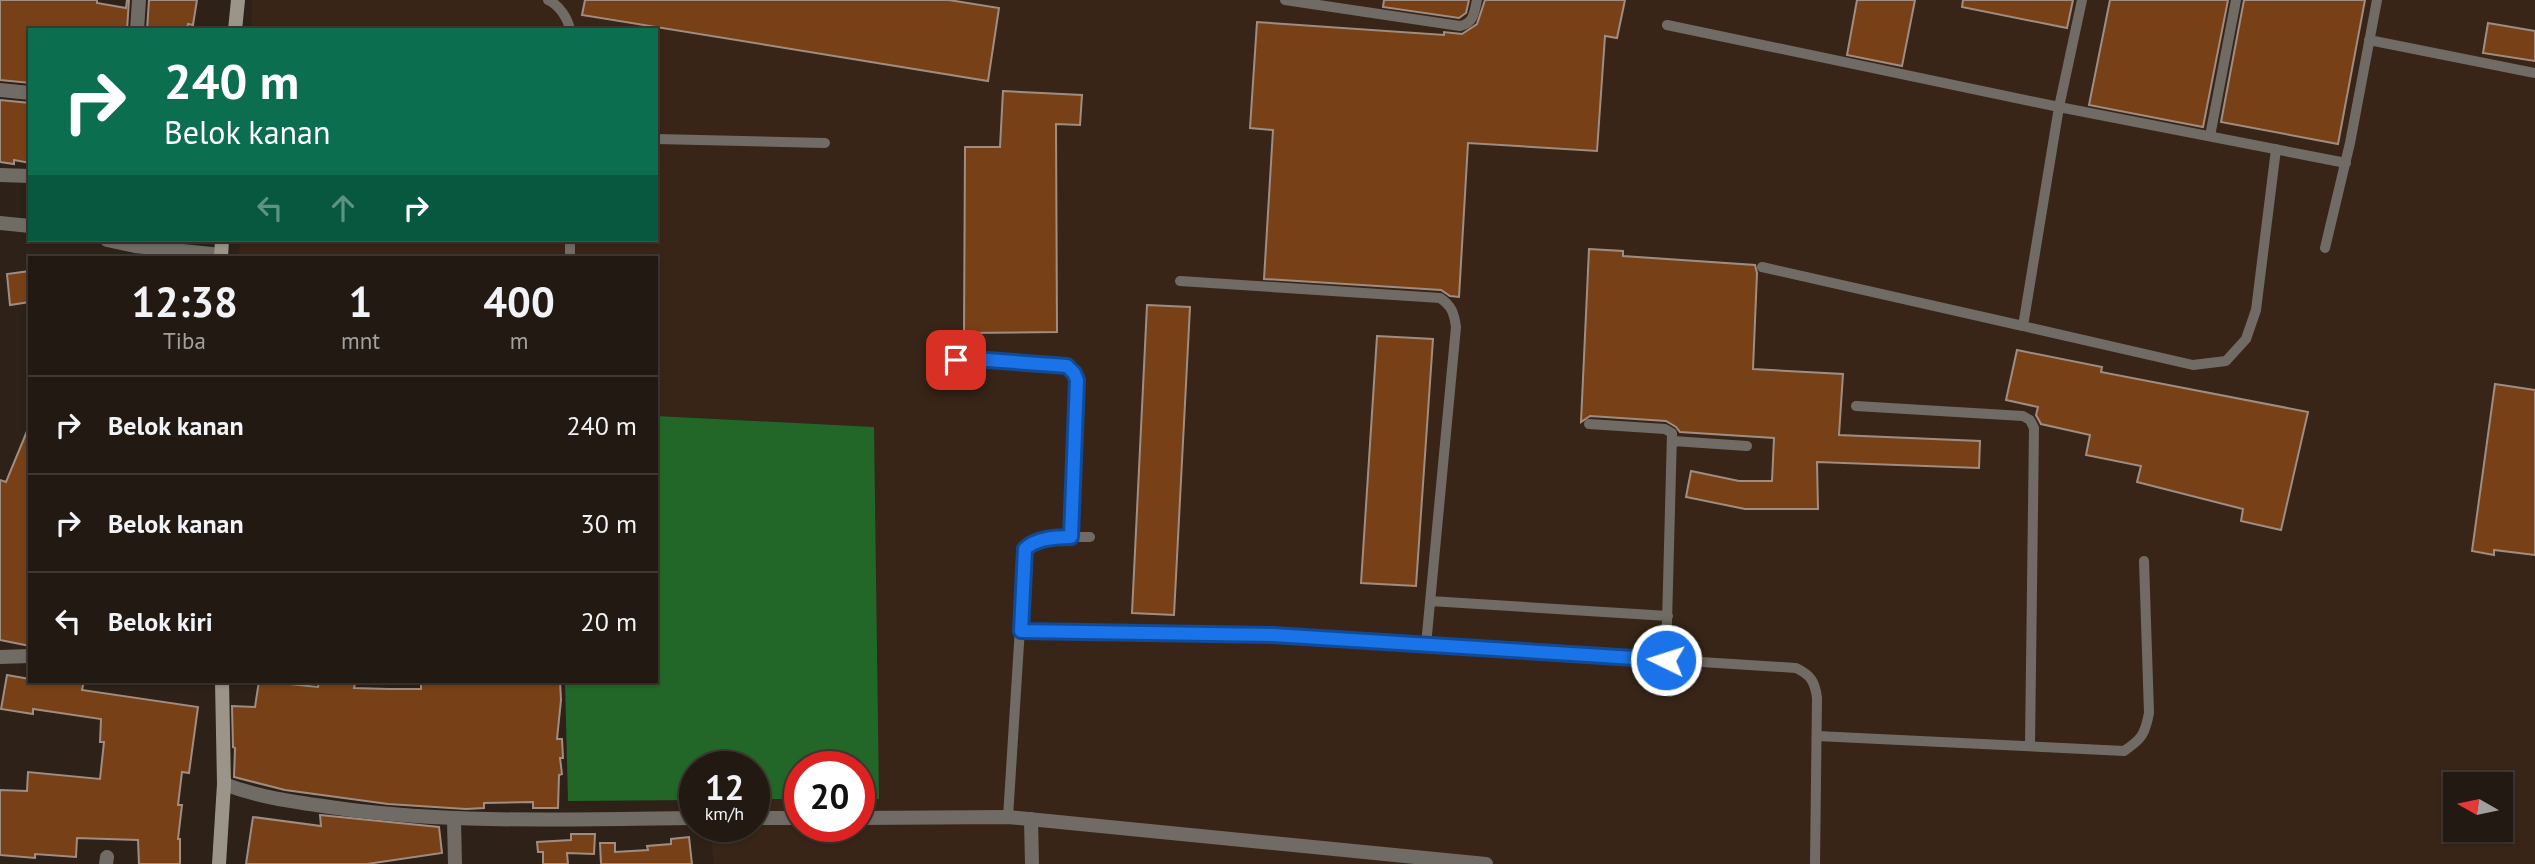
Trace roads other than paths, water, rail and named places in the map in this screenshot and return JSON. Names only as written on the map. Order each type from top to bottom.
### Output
[{"type":"main road","points":[[235,28],[238,0]]},
{"type":"main road","points":[[219,864],[224,784],[222,683]]},
{"type":"street","points":[[137,28],[139,0]]},
{"type":"street","points":[[0,90],[28,93]]},
{"type":"street","points":[[0,176],[28,176]]},
{"type":"street","points":[[0,223],[28,226]]},
{"type":"street","points":[[116,242],[135,246],[221,251]]},
{"type":"street","points":[[0,657],[28,656]]},
{"type":"street","points":[[224,784],[281,801],[454,820],[679,818]]},
{"type":"street","points":[[875,818],[1008,817],[1486,864]]},
{"type":"street","points":[[1031,819],[1032,864]]},
{"type":"street","points":[[454,820],[455,864]]},
{"type":"lane","points":[[548,0],[554,3],[569,22],[570,28]]},
{"type":"lane","points":[[1285,0],[1460,26],[1472,19],[1476,0]]},
{"type":"lane","points":[[2023,326],[2059,107],[2082,0]]},
{"type":"lane","points":[[2210,136],[2236,0]]},
{"type":"lane","points":[[2325,248],[2346,163],[2377,0]]},
{"type":"lane","points":[[1667,25],[2059,107],[2346,163]]},
{"type":"lane","points":[[2370,40],[2535,73]]},
{"type":"lane","points":[[658,139],[825,143]]},
{"type":"lane","points":[[1762,267],[2193,365],[2226,361],[2246,339],[2256,310],[2276,149]]},
{"type":"lane","points":[[1180,281],[1440,299],[1454,311],[1456,327],[1426,645]]},
{"type":"lane","points":[[956,360],[1052,364],[1067,366],[1074,373],[1077,380],[1071,537]]},
{"type":"lane","points":[[1856,406],[2023,416],[2030,420],[2034,428],[2030,746]]},
{"type":"lane","points":[[1590,424],[1665,429],[1672,433],[1666,660]]},
{"type":"lane","points":[[1673,441],[1747,446]]},
{"type":"lane","points":[[1008,817],[1025,549],[1030,544],[1057,537],[1090,537]]},
{"type":"lane","points":[[1817,736],[2124,751],[2139,741],[2145,731],[2149,713],[2144,561]]},
{"type":"lane","points":[[1430,601],[1668,616]]},
{"type":"lane","points":[[1021,631],[1273,635],[1796,668],[1808,674],[1815,684],[1817,698],[1815,864]]}]
